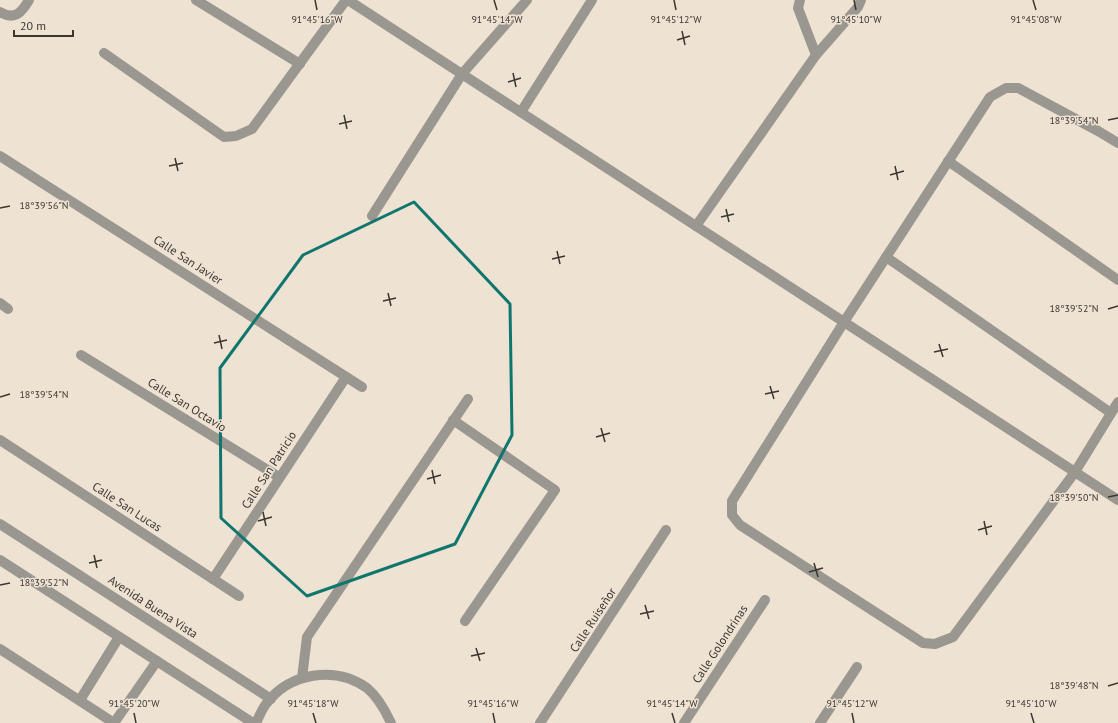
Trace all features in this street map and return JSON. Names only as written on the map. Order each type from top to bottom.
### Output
[{"type":"street","points":[[0,12],[14,16],[23,11],[29,0]]},
{"type":"street","points":[[196,0],[300,64]]},
{"type":"street","points":[[104,53],[224,137],[236,136],[252,129],[347,0],[1118,500]]},
{"type":"street","points":[[372,216],[462,74],[526,0]]},
{"type":"street","points":[[521,112],[592,0]]},
{"type":"street","points":[[800,0],[798,8],[816,55]]},
{"type":"street","points":[[696,226],[816,55],[858,7],[861,0]]},
{"type":"street","points":[[1118,143],[1018,88],[1006,88],[990,97],[886,256],[732,501],[732,515],[740,526],[923,643],[935,644],[953,637],[1075,472],[1118,402]]},
{"type":"street","name":"Calle San Javier","points":[[0,156],[362,387]]},
{"type":"street","points":[[948,161],[1118,280]]},
{"type":"street","points":[[886,256],[1111,413]]},
{"type":"street","name":"Calle San Octavio","points":[[81,355],[280,477]]},
{"type":"street","name":"Calle San Patricio","points":[[213,579],[346,377]]},
{"type":"street","points":[[302,678],[307,636],[468,399]]},
{"type":"street","points":[[453,420],[555,490],[465,621]]},
{"type":"street","name":"Calle San Lucas","points":[[0,440],[239,596]]},
{"type":"street","name":"Avenida Buena Vista","points":[[0,524],[271,699]]},
{"type":"street","name":"Calle Ruiseñor","points":[[540,723],[666,530]]},
{"type":"street","points":[[0,560],[255,723],[266,704],[281,688],[302,678],[324,674],[347,678],[367,688],[382,705],[391,723]]},
{"type":"street","name":"Calle Golondrinas","points":[[684,723],[764,600]]},
{"type":"street","points":[[80,700],[119,637]]},
{"type":"street","points":[[0,649],[114,723],[156,661]]},
{"type":"street","points":[[820,723],[857,667]]},
{"type":"highlighted area","points":[[414,202],[510,304],[512,435],[455,544],[307,596],[221,518],[220,368],[303,255]]}]
